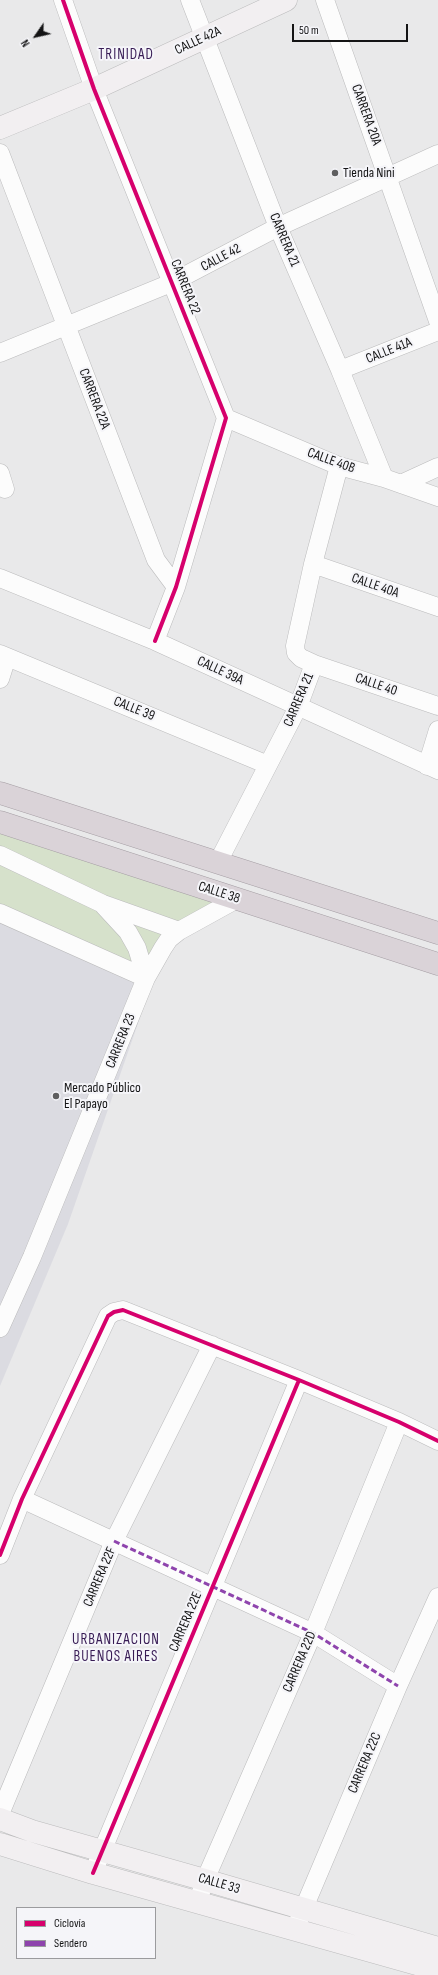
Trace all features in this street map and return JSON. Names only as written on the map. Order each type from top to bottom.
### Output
[{"type":"highway","name":"CALLE 38","points":[[0,793],[438,933]]},
{"type":"highway","name":"CALLE 38","points":[[0,822],[438,964]]},
{"type":"street","name":"CARRERA 22","points":[[62,0],[94,89],[226,418]]},
{"type":"street","name":"CARRERA 21","points":[[190,0],[278,227],[340,370],[384,478]]},
{"type":"street","name":"CALLE 42A","points":[[0,128],[94,89],[286,0]]},
{"type":"street","name":"CARRERA 20A","points":[[325,0],[438,322]]},
{"type":"street","name":"CARRERA 22A","points":[[0,153],[156,560],[176,587]]},
{"type":"street","name":"CALLE 42","points":[[0,353],[172,283],[278,227],[438,154]]},
{"type":"street","name":"CALLE 41A","points":[[340,370],[438,331]]},
{"type":"street","name":"CALLE 40B","points":[[226,418],[339,466],[384,478],[438,497]]},
{"type":"street","points":[[155,641],[176,587],[226,418]]},
{"type":"street","name":"CARRERA 21","points":[[218,862],[298,707],[314,664],[301,658],[296,653],[295,646],[313,564],[339,466]]},
{"type":"street","points":[[401,484],[438,467]]},
{"type":"street","name":"CALLE 40A","points":[[313,564],[438,607]]},
{"type":"street","name":"CALLE 39A","points":[[0,578],[155,641],[432,768]]},
{"type":"street","points":[[0,679],[4,656]]},
{"type":"street","name":"CALLE 39","points":[[4,656],[268,765]]},
{"type":"street","name":"CALLE 40","points":[[314,664],[438,706]]},
{"type":"street","points":[[432,768],[438,730]]},
{"type":"street","points":[[0,855],[103,904],[179,931]]},
{"type":"street","name":"CARRERA 23","points":[[0,1328],[32,1257],[146,978],[169,939],[179,931],[237,899]]},
{"type":"street","points":[[103,904],[128,932],[137,948],[146,978]]},
{"type":"street","points":[[0,913],[146,978]]},
{"type":"street","points":[[0,1555],[22,1499],[108,1316],[114,1312],[123,1310],[212,1345],[399,1422],[438,1441]]},
{"type":"street","name":"CARRERA 22F","points":[[0,1814],[114,1541],[212,1345]]},
{"type":"street","name":"CARRERA 22E","points":[[93,1873],[299,1380]]},
{"type":"street","name":"CARRERA 22D","points":[[198,1901],[205,1880],[313,1633],[399,1422]]},
{"type":"street","points":[[22,1499],[212,1588],[313,1633],[398,1686]]},
{"type":"street","name":"CARRERA 22C","points":[[295,1930],[398,1686],[438,1597]]},
{"type":"street","name":"CALLE 33","points":[[0,1819],[32,1831],[438,1948]]},
{"type":"street","name":"CALLE 33","points":[[0,1844],[93,1873],[198,1901],[349,1946],[438,1970]]},
{"type":"street","points":[[349,1946],[356,1925]]},
{"type":"shaded area","name":"Mercado Público El Papayo","points":[[0,899],[157,969],[68,1224],[0,1386]]},
{"type":"green space","points":[[0,822],[237,899],[179,931],[146,978],[0,913]]},
{"type":"marked path","points":[[114,1541],[313,1633],[398,1686]]},
{"type":"cycle path","points":[[63,0],[94,89],[226,418],[176,587],[155,641]]},
{"type":"cycle path","points":[[0,1555],[22,1499],[108,1316],[114,1312],[123,1310],[299,1380],[399,1422],[438,1441]]},
{"type":"cycle path","points":[[93,1873],[299,1380]]},
{"type":"place","name":"Tienda Nini","points":[[335,173]]},
{"type":"place","name":"Mercado Público El Papayo","points":[[56,1096]]},
{"type":"district","name":"TRINIDAD","points":[[126,55]]},
{"type":"district","name":"URBANIZACION BUENOS AIRES","points":[[116,1648]]}]
